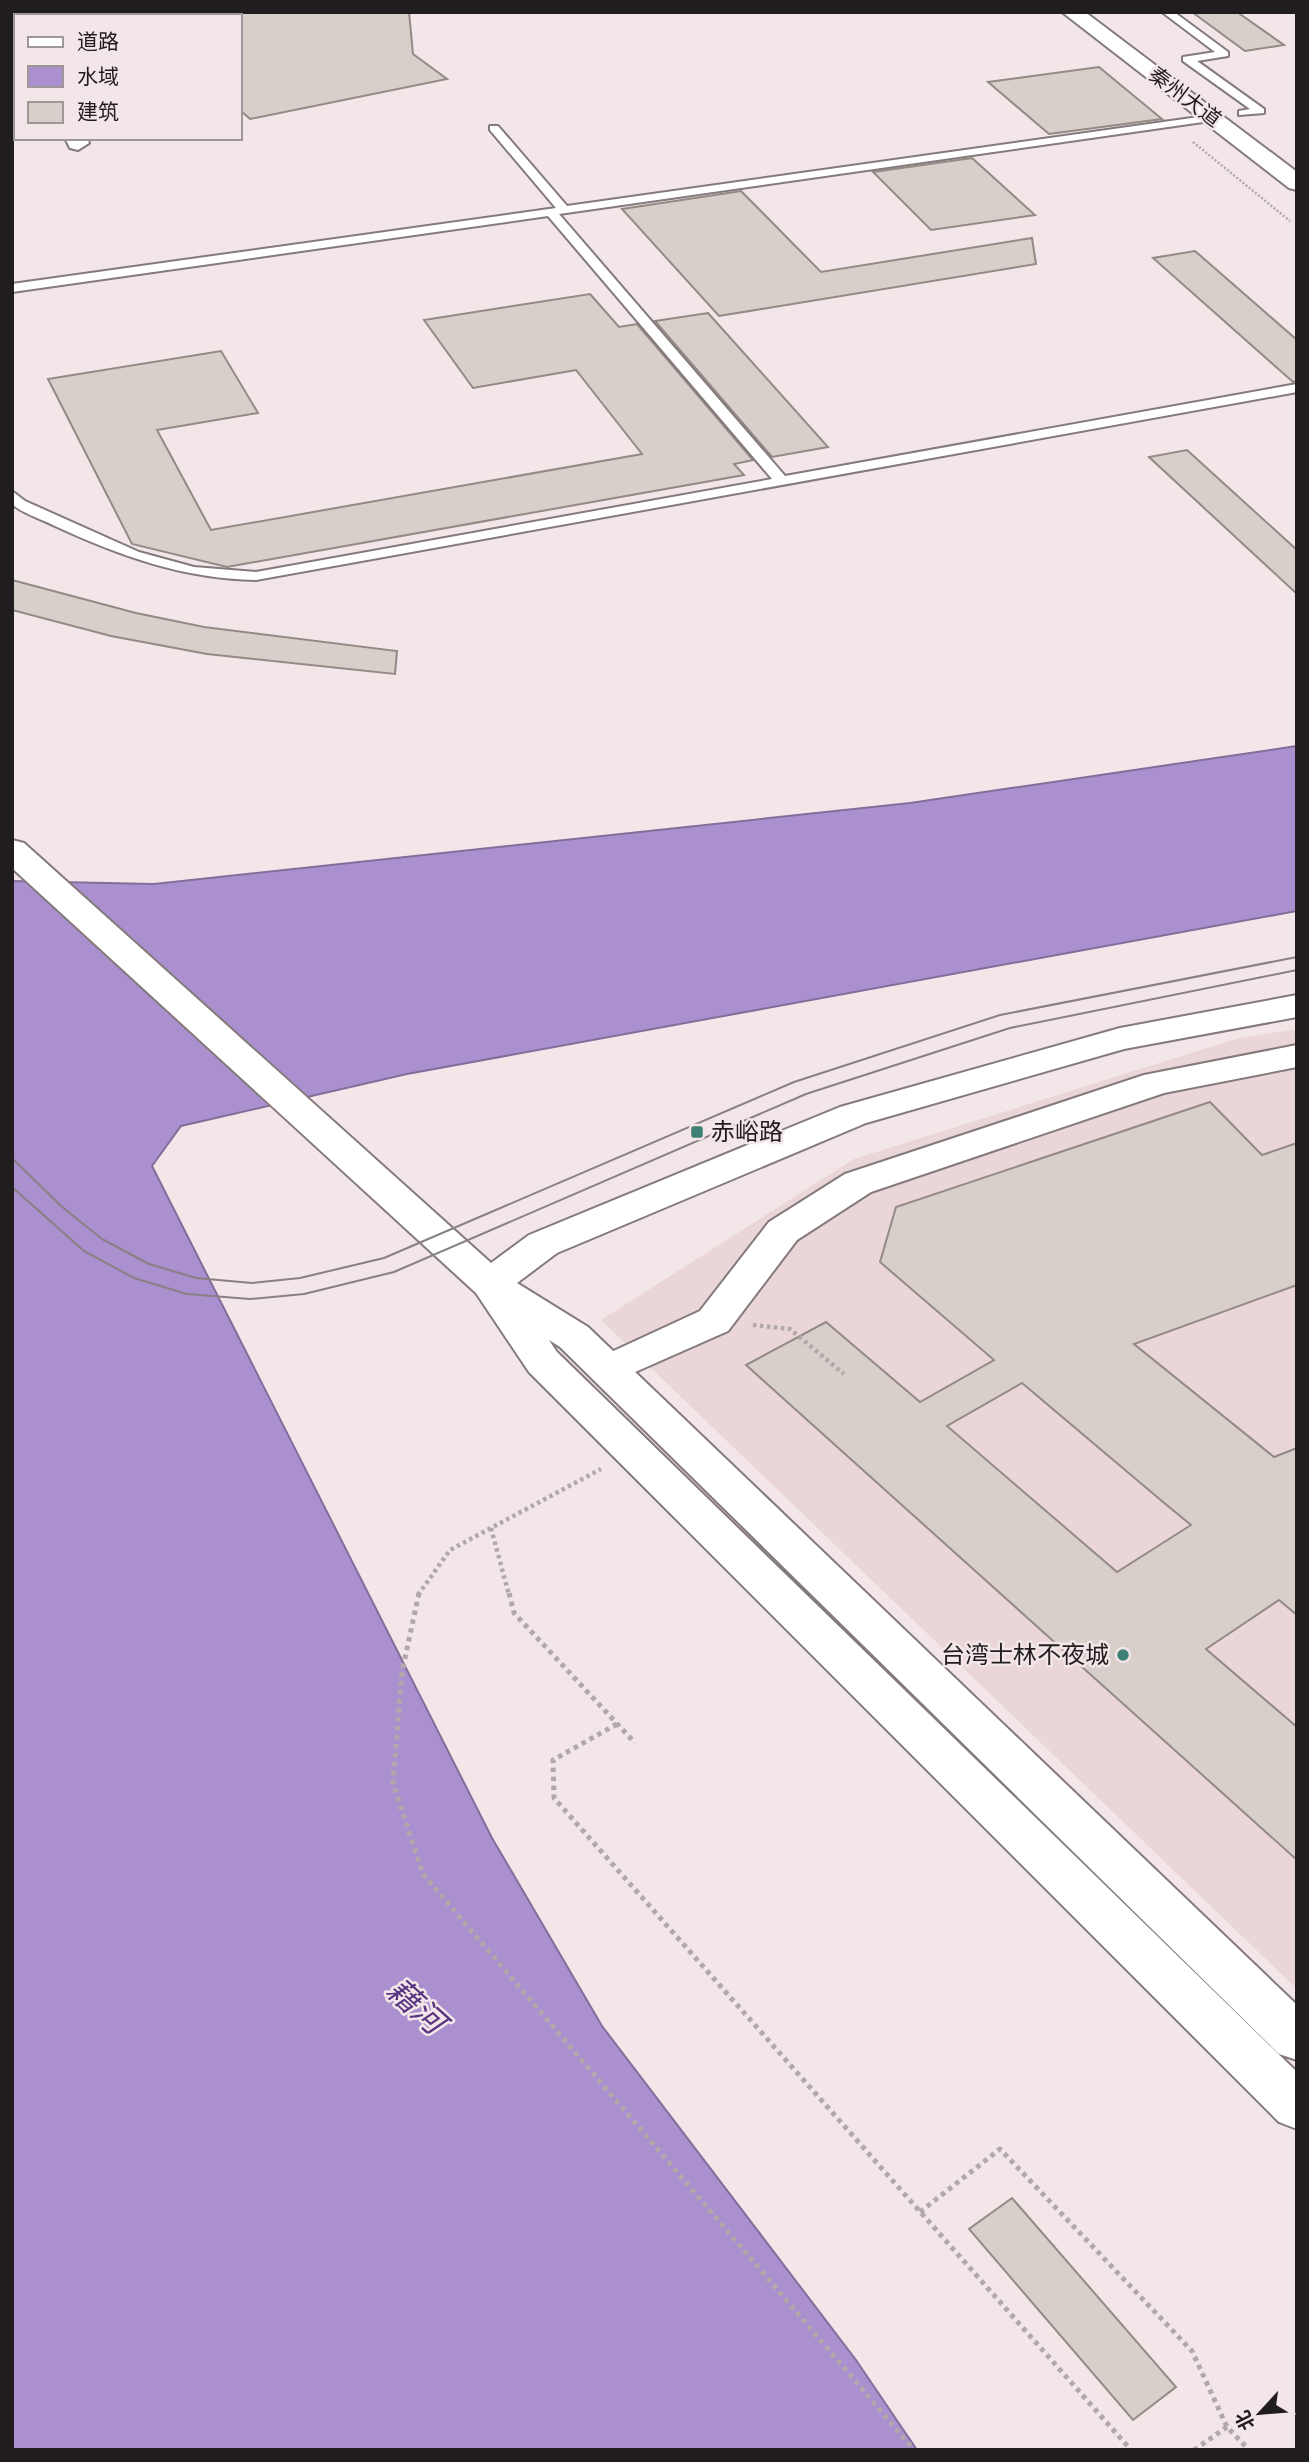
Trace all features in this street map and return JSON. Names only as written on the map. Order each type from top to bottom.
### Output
[{"type":"main road","name":"秦州大道","points":[[1072,12],[1297,183]]},
{"type":"main road","name":"秦州大道","points":[[1168,54],[1264,129]]},
{"type":"main road","points":[[12,850],[490,1284],[574,1337],[1297,2038]]},
{"type":"main road","points":[[490,1284],[543,1244],[853,1115],[1120,1039],[1297,1006]]},
{"type":"main road","points":[[608,1370],[714,1321],[783,1231],[858,1183],[1157,1083],[1297,1056]]},
{"type":"main road","points":[[490,1284],[543,1362],[1297,2106]]},
{"type":"lane","points":[[1167,12],[1224,54],[1187,59],[1260,111],[1243,113]]},
{"type":"lane","points":[[12,288],[1213,118]]},
{"type":"lane","points":[[494,128],[558,211],[782,482]]},
{"type":"lane","points":[[12,495],[20,504],[147,561],[227,578],[256,576],[1297,388]]},
{"type":"path","points":[[1172,124],[1290,221]]},
{"type":"path","points":[[714,1321],[790,1329],[844,1374]]},
{"type":"path","points":[[634,1452],[450,1550],[418,1595],[402,1672],[393,1783],[422,1874],[914,2450]]},
{"type":"path","points":[[491,1528],[514,1613],[635,1743]]},
{"type":"path","points":[[617,1724],[553,1760],[554,1798],[1131,2450]]},
{"type":"path","points":[[920,2212],[1000,2149],[1192,2351],[1227,2427],[1249,2450]]},
{"type":"path","points":[[1194,2450],[1227,2427]]},
{"type":"shaded area","name":"台湾士林不夜城","points":[[1297,1029],[1297,1989],[601,1320],[854,1159],[1239,1038]]},
{"type":"water","name":"藉河","points":[[1297,746],[1297,911],[407,1074],[181,1126],[152,1166],[492,1838],[602,2026],[856,2360],[917,2450],[12,2450],[12,881],[154,884],[910,803]]},
{"type":"building","points":[[409,12],[413,54],[447,79],[250,119],[242,112],[240,14]]},
{"type":"building","points":[[1192,12],[1237,12],[1284,45],[1245,51]]},
{"type":"building","points":[[1099,67],[1162,119],[1049,134],[988,82]]},
{"type":"building","points":[[972,158],[1035,215],[931,230],[873,172]]},
{"type":"building","points":[[741,191],[821,272],[1032,238],[1036,264],[719,316],[622,209]]},
{"type":"building","points":[[1195,251],[1297,340],[1297,381],[1293,382],[1153,258]]},
{"type":"building","points":[[590,294],[619,327],[637,324],[753,460],[734,464],[744,475],[227,567],[132,544],[48,379],[221,351],[258,413],[157,430],[211,530],[642,454],[576,370],[473,388],[424,320]]},
{"type":"building","points":[[708,313],[828,447],[772,457],[655,321]]},
{"type":"building","points":[[1187,450],[1297,550],[1297,594],[1149,457]]},
{"type":"building","points":[[12,580],[136,613],[204,627],[397,651],[395,674],[207,654],[111,636],[12,610]]},
{"type":"building","points":[[1210,1102],[1262,1155],[1297,1143],[1297,1285],[1134,1344],[1274,1457],[1297,1448],[1297,1615],[1279,1600],[1206,1649],[1297,1727],[1297,1860],[746,1365],[826,1322],[920,1402],[994,1360],[880,1262],[896,1207]],"holes":[[[1022,1383],[1191,1525],[1117,1572],[947,1426]]]},
{"type":"building","points":[[1012,2198],[1176,2387],[1133,2420],[969,2229]]},
{"type":"tram line","points":[[12,1158],[61,1206],[102,1239],[149,1264],[196,1278],[252,1283],[300,1278],[384,1258],[794,1082],[1000,1015],[1297,957]]},
{"type":"tram line","points":[[12,1187],[84,1251],[134,1278],[187,1294],[250,1299],[304,1294],[394,1272],[806,1094],[1010,1028],[1297,970]]},
{"type":"place","name":"赤峪路","points":[[697,1132]]},
{"type":"place","name":"台湾士林不夜城","points":[[1123,1655]]}]
